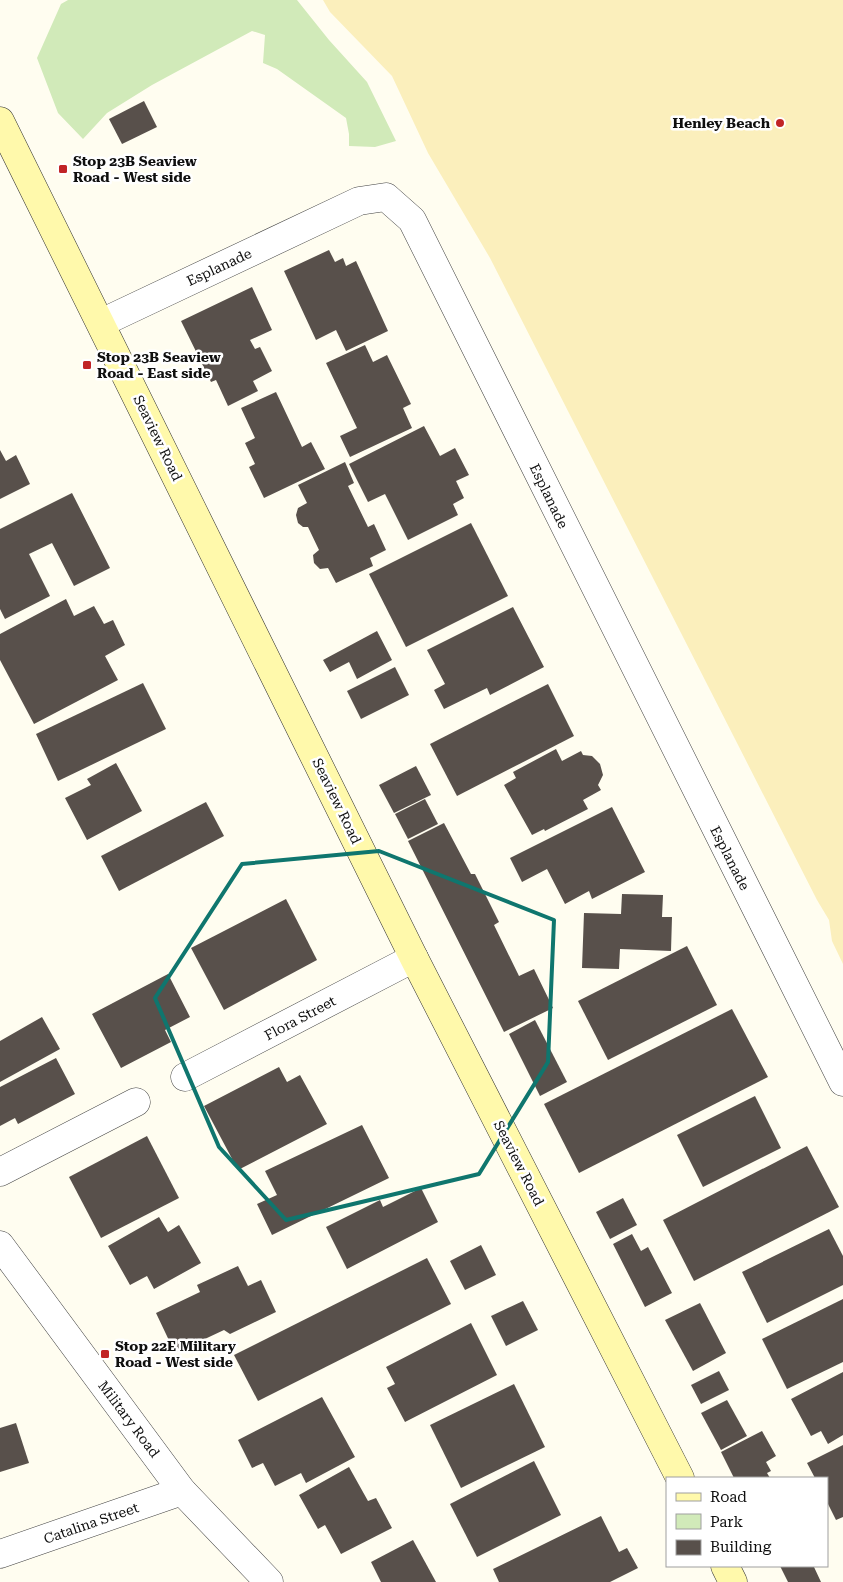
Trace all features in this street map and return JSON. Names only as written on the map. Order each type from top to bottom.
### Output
[{"type":"main road","name":"Seaview Road","points":[[2,129],[414,958],[679,1477]]},
{"type":"main road","points":[[726,1567],[733,1582]]},
{"type":"street","name":"Esplanade","points":[[100,323],[359,201],[386,197],[412,220],[843,1082]]},
{"type":"street","name":"Flora Street","points":[[185,1078],[414,958]]},
{"type":"street","points":[[0,1172],[136,1102]]},
{"type":"street","name":"Military Road","points":[[0,1245],[182,1491],[269,1582]]},
{"type":"street","name":"Catalina Street","points":[[0,1554],[182,1491]]},
{"type":"highlighted area","points":[[379,851],[554,920],[548,1062],[479,1174],[286,1220],[219,1147],[155,998],[242,864]]},
{"type":"green space","points":[[68,0],[297,0],[329,40],[367,82],[396,141],[375,147],[349,146],[346,118],[277,69],[263,63],[265,35],[252,31],[152,85],[107,113],[83,139],[58,113],[37,58],[61,4]]},
{"type":"sand","points":[[323,0],[843,0],[843,964],[832,941],[829,920],[817,900],[490,258],[428,153],[392,76],[330,12]]},
{"type":"building","points":[[144,101],[157,127],[122,144],[109,119]]},
{"type":"building","points":[[329,250],[335,262],[343,258],[346,266],[356,261],[388,331],[346,351],[336,330],[316,340],[284,271]]},
{"type":"building","points":[[252,287],[272,330],[250,340],[255,349],[260,347],[272,371],[253,381],[258,391],[228,406],[216,380],[211,382],[181,321]]},
{"type":"building","points":[[365,345],[373,362],[387,355],[411,404],[403,408],[412,428],[350,457],[340,436],[357,428],[326,363]]},
{"type":"building","points":[[276,392],[302,447],[311,442],[325,469],[264,498],[249,467],[255,464],[245,443],[255,438],[241,408]]},
{"type":"building","points":[[424,426],[440,456],[455,448],[469,475],[456,481],[464,498],[453,504],[458,515],[408,540],[385,494],[368,502],[349,464]]},
{"type":"building","points":[[0,450],[6,461],[16,455],[30,484],[0,499]]},
{"type":"building","points":[[345,462],[354,483],[348,486],[368,527],[374,524],[386,550],[370,558],[373,566],[336,583],[328,568],[320,569],[314,563],[313,555],[319,550],[308,527],[303,527],[298,523],[296,515],[298,508],[307,503],[298,485]]},
{"type":"building","points":[[72,493],[110,568],[74,586],[52,543],[29,554],[50,596],[5,619],[0,609],[0,529]]},
{"type":"building","points":[[471,523],[508,596],[406,647],[369,574]]},
{"type":"building","points":[[66,599],[74,616],[94,606],[104,624],[113,620],[125,645],[105,656],[118,680],[34,724],[0,660],[0,634]]},
{"type":"building","points":[[513,607],[544,667],[490,695],[487,688],[444,709],[434,690],[445,684],[427,650]]},
{"type":"building","points":[[377,631],[392,660],[357,679],[349,662],[330,672],[323,660]]},
{"type":"building","points":[[395,667],[409,695],[361,719],[347,691]]},
{"type":"building","points":[[143,683],[166,729],[58,781],[36,734]]},
{"type":"building","points":[[548,684],[574,736],[457,796],[430,744]]},
{"type":"building","points":[[556,749],[562,761],[581,751],[583,755],[592,756],[600,764],[603,775],[598,785],[601,790],[583,800],[588,809],[545,831],[544,829],[532,835],[504,785],[516,778],[513,772]]},
{"type":"building","points":[[116,763],[142,811],[87,840],[65,798],[91,785],[87,779]]},
{"type":"building","points":[[416,766],[431,795],[394,813],[379,785]]},
{"type":"building","points":[[425,799],[438,824],[408,839],[395,814]]},
{"type":"building","points":[[206,802],[224,836],[119,891],[101,856]]},
{"type":"building","points":[[612,807],[645,872],[592,899],[589,891],[565,904],[547,869],[522,882],[510,858]]},
{"type":"building","points":[[444,823],[471,874],[475,874],[499,922],[494,925],[519,976],[534,969],[553,1008],[504,1032],[408,841]]},
{"type":"building","points":[[622,894],[663,895],[662,917],[672,917],[671,951],[620,949],[619,969],[582,968],[584,913],[621,914]]},
{"type":"building","points":[[286,899],[317,960],[224,1010],[191,948]]},
{"type":"building","points":[[687,946],[717,1005],[608,1060],[578,1001]]},
{"type":"building","points":[[168,974],[190,1017],[165,1030],[171,1042],[121,1068],[92,1014]]},
{"type":"building","points":[[732,1009],[768,1077],[579,1173],[544,1104]]},
{"type":"building","points":[[42,1017],[60,1049],[0,1082],[0,1041]]},
{"type":"building","points":[[535,1020],[567,1082],[540,1096],[509,1034]]},
{"type":"building","points":[[56,1058],[75,1094],[18,1124],[15,1118],[0,1126],[0,1087]]},
{"type":"building","points":[[279,1067],[287,1082],[300,1075],[327,1124],[238,1170],[204,1106]]},
{"type":"building","points":[[755,1096],[781,1148],[703,1187],[677,1135]]},
{"type":"building","points":[[362,1125],[389,1178],[272,1235],[257,1204],[277,1195],[265,1171]]},
{"type":"building","points":[[147,1136],[179,1198],[101,1238],[69,1177]]},
{"type":"building","points":[[807,1146],[839,1207],[694,1281],[663,1220]]},
{"type":"building","points":[[421,1188],[438,1222],[347,1269],[326,1227],[380,1200],[383,1207]]},
{"type":"building","points":[[623,1198],[637,1225],[610,1239],[596,1212]]},
{"type":"building","points":[[159,1217],[168,1232],[179,1225],[201,1263],[154,1289],[147,1276],[130,1285],[108,1246]]},
{"type":"building","points":[[829,1229],[843,1256],[843,1285],[767,1323],[742,1272]]},
{"type":"building","points":[[632,1234],[641,1251],[648,1247],[672,1293],[645,1307],[613,1244]]},
{"type":"building","points":[[481,1245],[496,1275],[465,1290],[450,1261]]},
{"type":"building","points":[[427,1258],[451,1304],[258,1401],[234,1355]]},
{"type":"building","points":[[238,1266],[248,1286],[261,1280],[276,1312],[230,1334],[224,1330],[175,1353],[156,1313],[200,1292],[197,1285]]},
{"type":"building","points":[[843,1299],[843,1362],[787,1389],[762,1339]]},
{"type":"building","points":[[523,1301],[538,1330],[506,1346],[491,1316]]},
{"type":"building","points":[[700,1303],[726,1353],[693,1371],[665,1320]]},
{"type":"building","points":[[471,1323],[497,1375],[405,1422],[387,1388],[395,1384],[386,1367]]},
{"type":"building","points":[[719,1371],[729,1390],[701,1404],[691,1385]]},
{"type":"building","points":[[843,1372],[843,1435],[828,1444],[821,1431],[811,1436],[791,1399]]},
{"type":"building","points":[[514,1384],[545,1447],[461,1488],[430,1425]]},
{"type":"building","points":[[322,1397],[355,1457],[306,1483],[301,1473],[275,1486],[263,1463],[252,1468],[238,1440]]},
{"type":"building","points":[[727,1400],[747,1436],[721,1450],[701,1413]]},
{"type":"building","points":[[16,1423],[29,1463],[0,1472],[0,1428]]},
{"type":"building","points":[[762,1431],[776,1456],[766,1462],[771,1471],[767,1473],[769,1477],[734,1477],[721,1452]]},
{"type":"building","points":[[843,1445],[843,1517],[836,1520],[828,1504],[828,1477],[814,1477],[807,1463]]},
{"type":"building","points":[[534,1461],[561,1515],[477,1557],[450,1504]]},
{"type":"building","points":[[349,1467],[368,1501],[376,1498],[392,1528],[341,1554],[325,1525],[318,1529],[299,1495]]},
{"type":"building","points":[[601,1516],[619,1552],[627,1548],[638,1568],[610,1582],[499,1582],[493,1569]]},
{"type":"building","points":[[413,1540],[436,1582],[381,1582],[371,1562]]},
{"type":"building","points":[[780,1567],[814,1567],[821,1582],[788,1582]]},
{"type":"place","name":"Henley Beach","points":[[780,123]]},
{"type":"place","name":"Stop 23B Seaview Road - West side","points":[[63,169]]},
{"type":"place","name":"Stop 23B Seaview Road - East side","points":[[87,365]]},
{"type":"place","name":"Stop 22E Military Road - West side","points":[[105,1354]]}]
